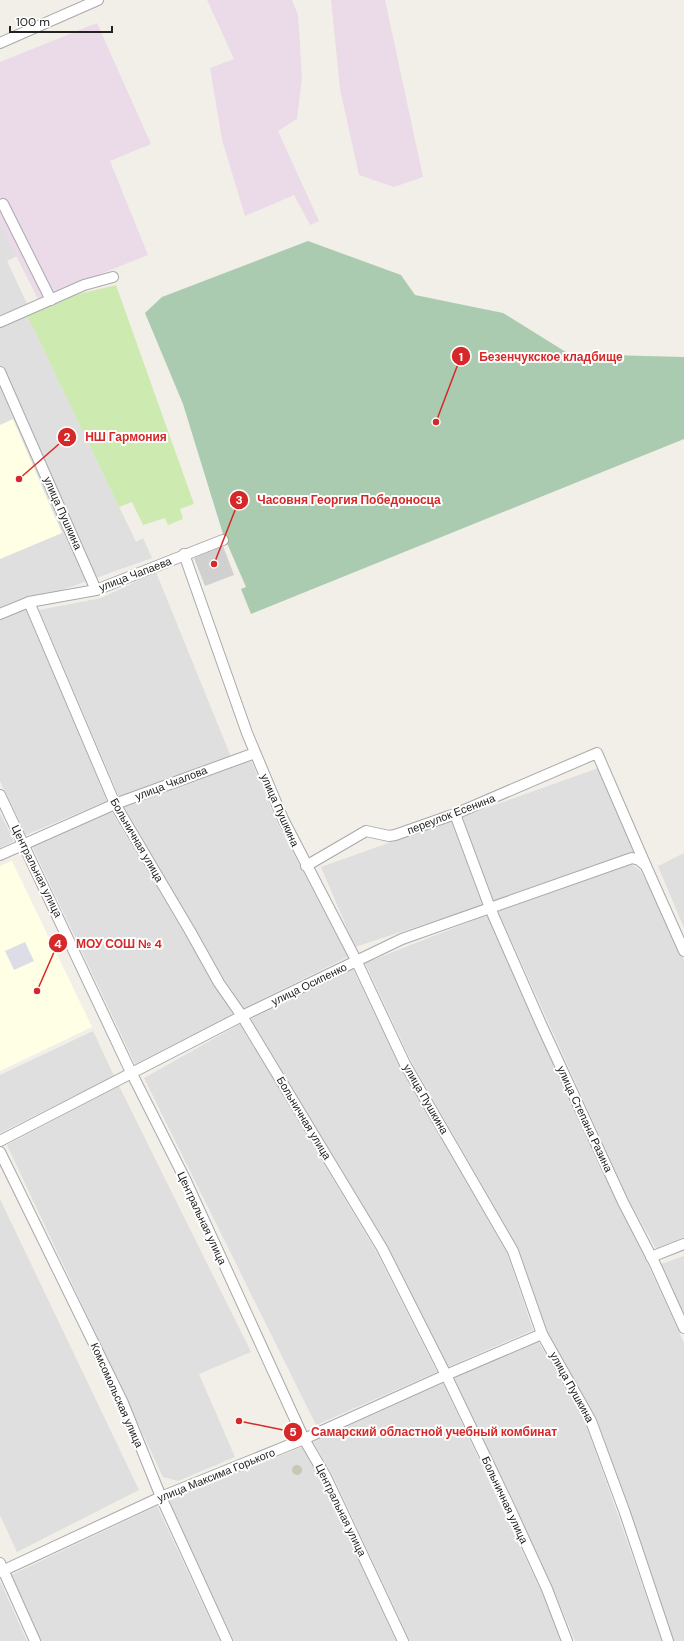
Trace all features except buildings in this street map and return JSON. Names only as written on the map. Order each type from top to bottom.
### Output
[{"type":"street","points":[[0,43],[98,0]]},
{"type":"street","points":[[2,204],[51,300]]},
{"type":"street","points":[[0,322],[84,285],[113,278]]},
{"type":"street","name":"улица Пушкина","points":[[0,372],[96,590]]},
{"type":"street","name":"улица Чапаева","points":[[0,614],[29,602],[96,590],[184,554],[223,540]]},
{"type":"street","name":"улица Пушкина","points":[[184,554],[254,752],[283,820],[356,960],[405,1064],[513,1251],[542,1334],[591,1421],[625,1513],[668,1641]]},
{"type":"street","name":"Больничная улица","points":[[29,602],[115,804],[190,931],[218,983],[242,1016],[382,1248],[446,1375],[547,1589],[567,1641]]},
{"type":"street","name":"улица Чкалова","points":[[0,855],[24,843],[115,804],[254,752]]},
{"type":"street","name":"переулок Есенина","points":[[306,866],[366,831],[389,836],[455,814],[597,753],[646,866]]},
{"type":"street","name":"Центральная улица","points":[[0,795],[132,1073],[186,1182],[304,1439],[326,1477],[403,1641]]},
{"type":"street","name":"улица Степана Разина","points":[[455,814],[490,908],[593,1138],[684,1328]]},
{"type":"street","name":"улица Осипенко","points":[[0,1141],[242,1016],[402,939],[632,858],[639,860],[646,866]]},
{"type":"street","points":[[646,866],[684,951]]},
{"type":"street","name":"Комсомольская улица","points":[[0,1152],[123,1403],[161,1497],[227,1641]]},
{"type":"street","points":[[651,1257],[684,1244]]},
{"type":"street","name":"улица Максима Горького","points":[[1,1568],[161,1497],[304,1439],[446,1375],[542,1334]]},
{"type":"street","points":[[1,1568],[34,1641]]},
{"type":"shaded area","points":[[207,0],[292,0],[298,15],[302,77],[297,119],[278,131],[319,221],[310,225],[294,195],[245,216],[222,140],[210,68],[234,59]]},
{"type":"shaded area","points":[[331,0],[385,0],[423,177],[394,187],[359,175],[340,89]]},
{"type":"shaded area","points":[[97,23],[151,144],[110,161],[148,255],[38,299],[0,224],[0,62]]},
{"type":"shaded area","points":[[0,212],[21,254],[7,261],[28,306],[0,317]]},
{"type":"shaded area","points":[[308,241],[401,275],[415,295],[503,313],[569,354],[684,357],[684,439],[251,614],[241,589],[246,587],[223,534],[183,404],[145,313],[162,297]]},
{"type":"shaded area","points":[[27,315],[136,542],[143,538],[152,558],[0,612],[0,328]]},
{"type":"shaded area","points":[[13,419],[62,533],[0,559],[0,425]]},
{"type":"shaded area","points":[[223,546],[234,575],[205,586],[194,558]]},
{"type":"shaded area","points":[[156,572],[231,757],[120,799],[39,610],[101,598]]},
{"type":"shaded area","points":[[26,609],[107,801],[26,835],[0,781],[0,620]]},
{"type":"shaded area","points":[[251,760],[277,822],[348,957],[244,1008],[224,979],[124,807]]},
{"type":"shaded area","points":[[601,767],[634,852],[486,904],[355,947],[321,867]]},
{"type":"shaded area","points":[[112,812],[233,1014],[135,1064],[32,846]]},
{"type":"shaded area","points":[[0,813],[14,841],[0,848]]},
{"type":"shaded area","points":[[684,853],[684,928],[658,866]]},
{"type":"shaded area","points":[[12,861],[92,1027],[0,1071],[0,866]]},
{"type":"shaded area","points":[[631,864],[640,870],[664,914],[684,960],[684,1239],[656,1249],[628,1199],[498,911]]},
{"type":"shaded area","points":[[487,915],[684,1343],[684,1641],[674,1641],[597,1419],[546,1331],[518,1248],[411,1061],[365,963]]},
{"type":"shaded area","points":[[25,942],[34,961],[14,970],[5,951]]},
{"type":"shaded area","points":[[353,969],[400,1067],[507,1253],[533,1330],[448,1367],[387,1245],[251,1019]]},
{"type":"shaded area","points":[[240,1024],[376,1251],[437,1372],[316,1425],[144,1078]]},
{"type":"shaded area","points":[[93,1031],[114,1076],[0,1133],[0,1075]]},
{"type":"shaded area","points":[[119,1086],[251,1352],[199,1374],[235,1457],[178,1481],[163,1477],[7,1145]]},
{"type":"shaded area","points":[[0,1199],[139,1490],[17,1552],[0,1515]]},
{"type":"shaded area","points":[[684,1256],[684,1317],[661,1264]]},
{"type":"shaded area","points":[[538,1341],[586,1424],[662,1641],[575,1641],[552,1586],[454,1378]]},
{"type":"shaded area","points":[[443,1383],[541,1591],[562,1641],[410,1641],[332,1474],[313,1442]]},
{"type":"shaded area","points":[[302,1447],[321,1480],[396,1641],[234,1641],[168,1501]]},
{"type":"shaded area","points":[[295,1465],[299,1465],[301,1466],[301,1474],[295,1475],[292,1472],[292,1468]]},
{"type":"shaded area","points":[[157,1506],[220,1641],[40,1641],[11,1575]]},
{"type":"shaded area","points":[[0,1581],[27,1641],[0,1641]]},
{"type":"green space","points":[[116,285],[194,504],[180,509],[183,519],[168,525],[165,518],[143,525],[132,502],[119,507],[27,315],[70,296]]},
{"type":"place","name":"Безенчукское кладбище","points":[[436,422]]},
{"type":"place","name":"НШ Гармония","points":[[19,479]]},
{"type":"place","name":"Часовня Георгия Победоносца","points":[[214,564]]},
{"type":"place","name":"МОУ СОШ № 4","points":[[37,991]]},
{"type":"place","name":"Самарский областной учебный комбинат","points":[[239,1421]]}]
